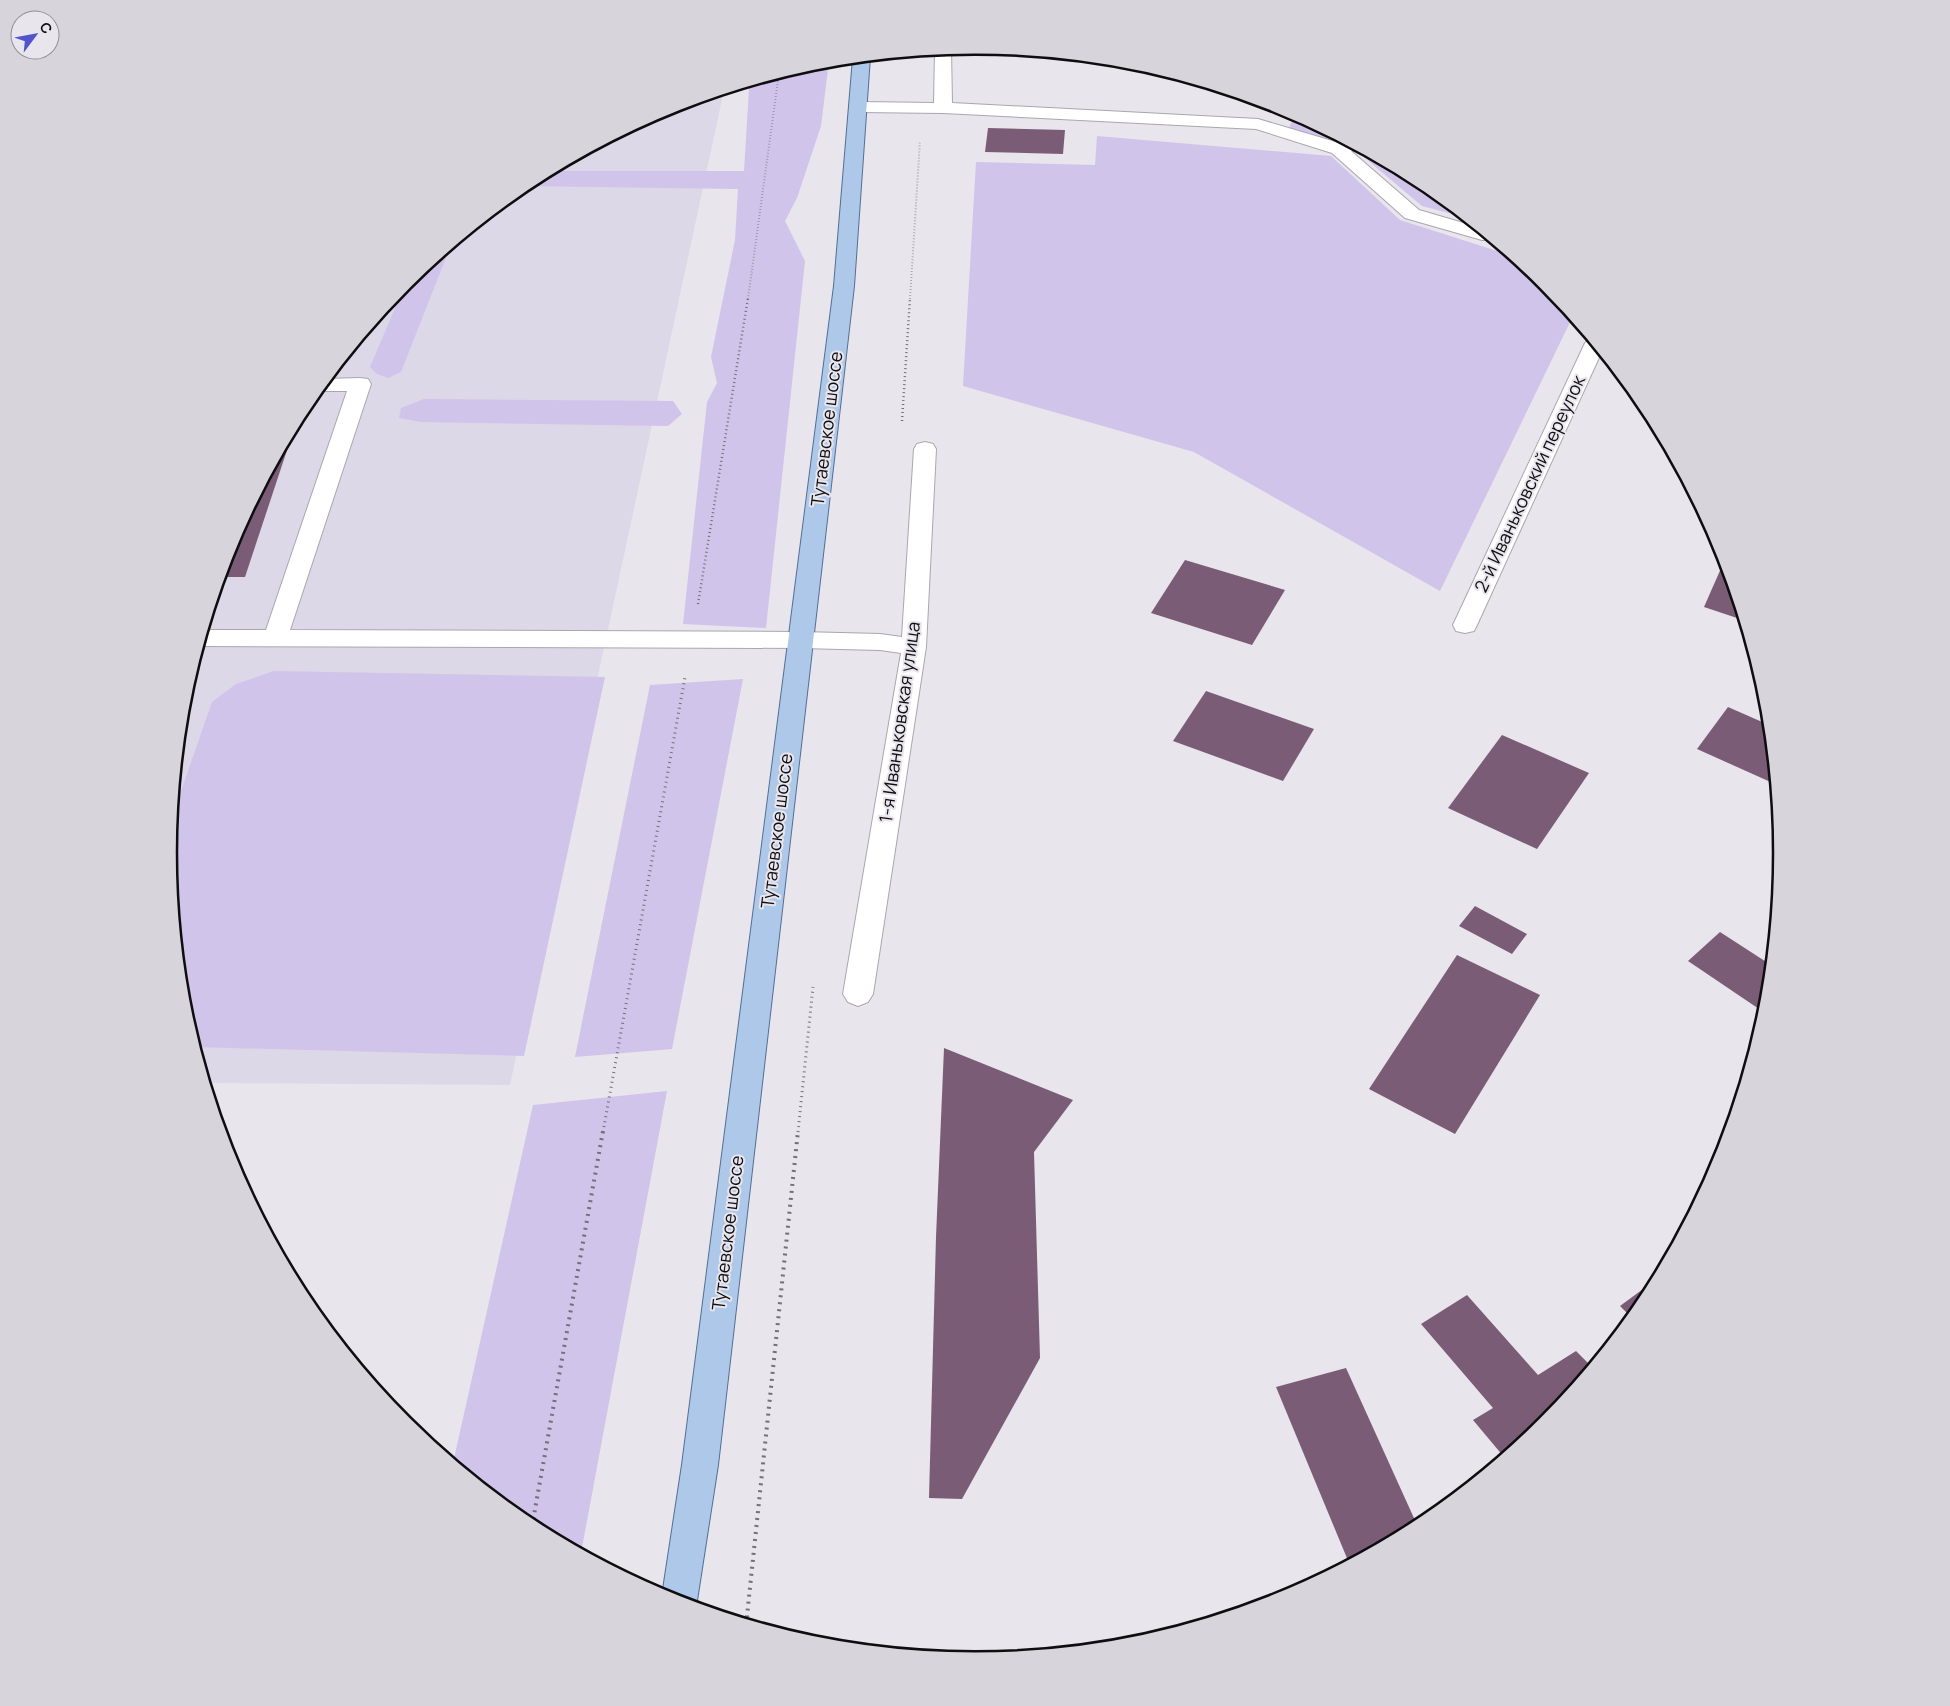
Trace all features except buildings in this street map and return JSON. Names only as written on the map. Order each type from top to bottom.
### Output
[{"type":"main road","name":"Тутаевское шоссе","points":[[681,1594],[700,1464],[844,286],[860,107],[862,63]]},
{"type":"street","points":[[943,56],[943,108]]},
{"type":"street","points":[[860,107],[943,108],[1258,124],[1346,147],[1412,214],[1476,232]]},
{"type":"street","name":"2-й Иваньковский переулок","points":[[1465,625],[1593,348]]},
{"type":"street","points":[[275,639],[360,384],[329,386]]},
{"type":"street","name":"1-я Иваньковская улица","points":[[858,994],[914,647],[925,449]]},
{"type":"street","points":[[206,638],[801,640],[880,642],[914,647]]},
{"type":"path","points":[[533,1518],[692,640],[755,250],[778,80]]},
{"type":"shaded area","points":[[828,69],[821,126],[797,198],[785,221],[805,261],[766,628],[683,624],[707,402],[717,383],[711,357],[735,240],[738,189],[537,186],[561,171],[744,171],[749,89],[768,82]]},
{"type":"shaded area","points":[[723,96],[510,1085],[211,1083],[192,1009],[179,905],[177,853],[179,801],[192,697],[204,646],[219,596],[259,500],[311,410],[342,367],[375,327],[449,253],[489,220],[532,189],[622,137]]},
{"type":"shaded area","points":[[1292,121],[1330,138],[1286,135]]},
{"type":"shaded area","points":[[1097,136],[1331,156],[1400,220],[1499,252],[1570,322],[1440,591],[1194,452],[963,386],[976,162],[1095,165]]},
{"type":"shaded area","points":[[1362,155],[1418,189],[1453,214],[1422,206]]},
{"type":"shaded area","points":[[447,255],[401,372],[388,378],[377,374],[370,367],[397,304]]},
{"type":"shaded area","points":[[424,399],[673,401],[682,414],[668,426],[421,422],[399,418],[401,408]]},
{"type":"shaded area","points":[[274,671],[605,677],[524,1056],[201,1047],[192,1009],[179,905],[177,853],[180,795],[212,702],[236,684]]},
{"type":"shaded area","points":[[743,679],[672,1049],[575,1057],[650,685]]},
{"type":"shaded area","points":[[667,1091],[582,1547],[532,1517],[489,1486],[454,1457],[533,1105]]}]
